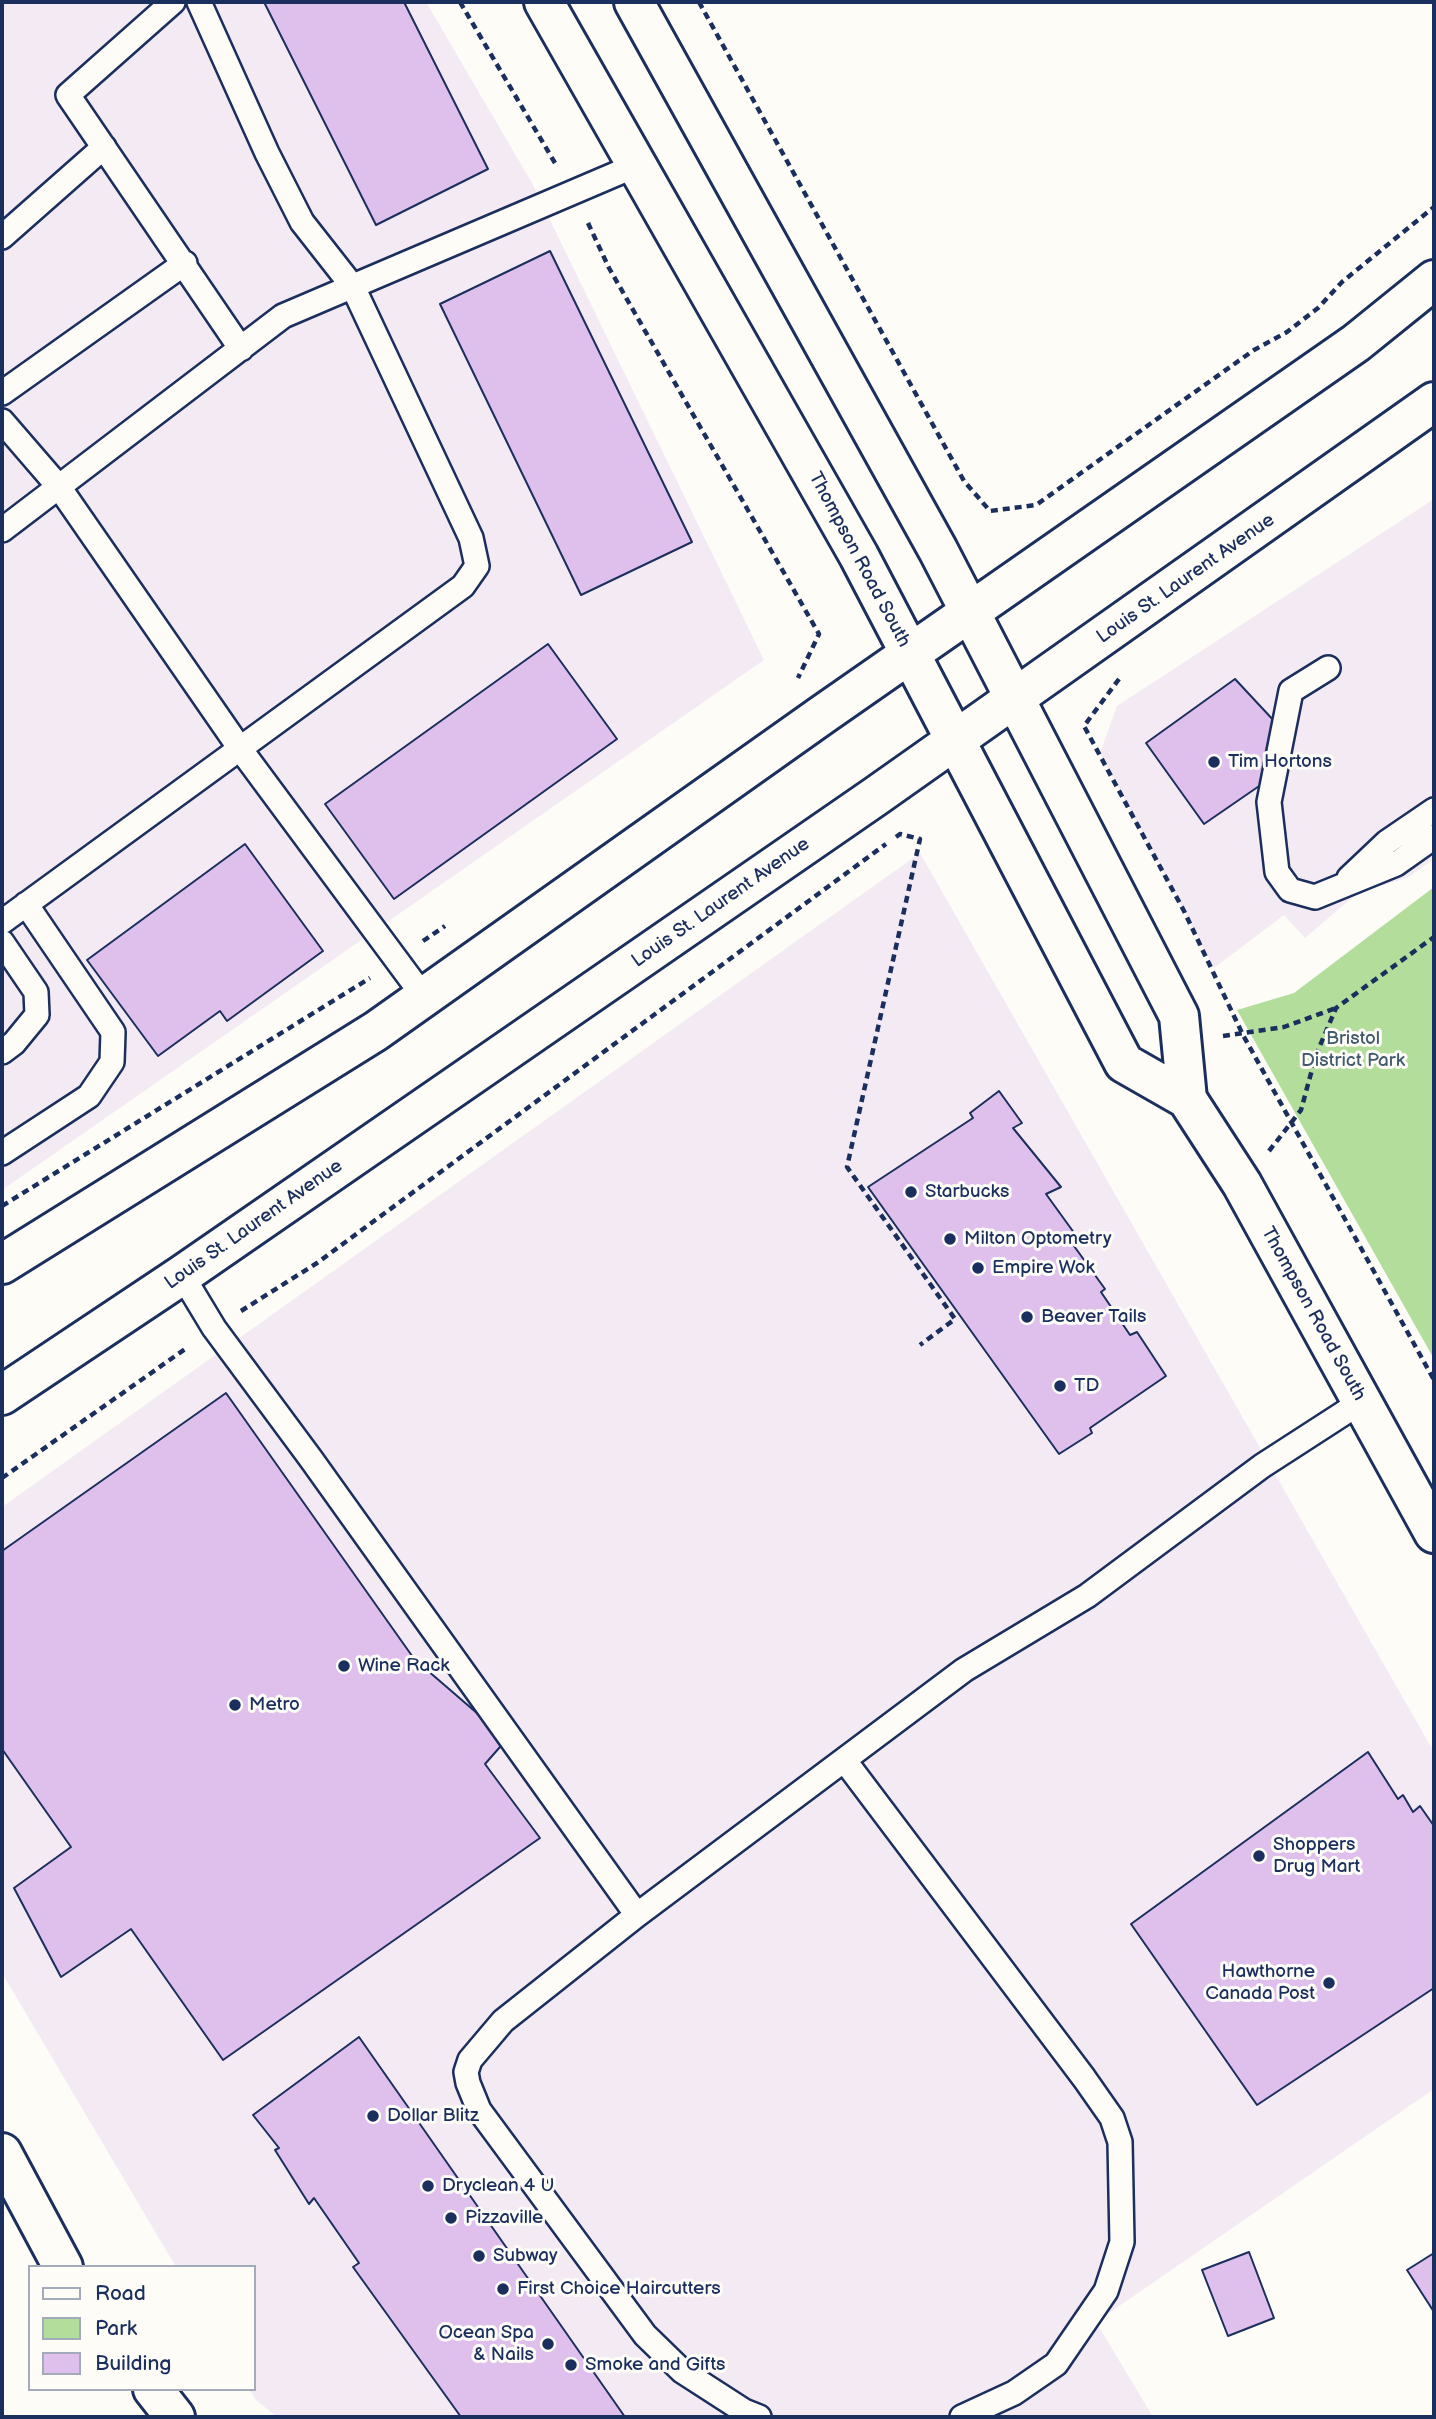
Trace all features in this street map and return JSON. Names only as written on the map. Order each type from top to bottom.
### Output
[{"type":"main road","name":"Thompson Road South","points":[[544,2],[859,556],[1124,1063],[1187,1099]]},
{"type":"main road","name":"Thompson Road South","points":[[634,2],[970,612],[1179,1016],[1187,1099],[1242,1185],[1434,1533]]},
{"type":"main road","points":[[2,1264],[376,1031],[909,654],[1356,343],[1434,279]]},
{"type":"main road","name":"Louis St. Laurent Avenue","points":[[2,1395],[182,1275],[1015,698],[1434,402]]},
{"type":"main road","points":[[2,2153],[62,2265]]},
{"type":"main road","points":[[155,2391],[175,2417]]},
{"type":"lane","points":[[173,2],[68,95],[185,263],[241,349]]},
{"type":"lane","points":[[2,922],[463,586],[477,566],[471,538],[353,287],[302,222],[267,153],[199,2]]},
{"type":"lane","points":[[2,237],[104,147]]},
{"type":"lane","points":[[2,530],[283,316],[636,165]]},
{"type":"lane","points":[[2,393],[185,263]]},
{"type":"lane","points":[[2,421],[59,487],[241,750],[424,997]]},
{"type":"lane","points":[[1328,668],[1291,691],[1269,803],[1277,872],[1290,890],[1315,897],[1396,864],[1434,837]]},
{"type":"lane","points":[[1340,886],[1387,842],[1434,810]]},
{"type":"lane","points":[[2,1153],[89,1096],[112,1062],[113,1032],[26,905]]},
{"type":"lane","points":[[2,942],[36,992],[37,1015],[14,1043],[2,1052]]},
{"type":"lane","points":[[182,1275],[214,1328],[311,1459],[637,1915]]},
{"type":"lane","points":[[759,2417],[682,2371],[645,2335],[509,2155],[479,2110],[466,2072],[470,2060],[503,2021],[637,1915],[964,1670],[1087,1596],[1262,1466],[1361,1402]]},
{"type":"lane","points":[[845,1761],[1084,2078],[1112,2118],[1120,2142],[1122,2242],[1106,2291],[1056,2364],[1014,2393],[962,2417]]},
{"type":"path","points":[[460,2],[573,193],[609,268],[819,634]]},
{"type":"path","points":[[699,2],[964,481],[990,511],[1036,505],[1254,350],[1287,332],[1318,308],[1342,282],[1434,207]]},
{"type":"path","points":[[1084,726],[1184,911],[1243,1035],[1290,1123],[1434,1380]]},
{"type":"path","points":[[2,1478],[214,1328],[317,1263],[901,834],[919,839],[847,1167],[955,1319],[920,1345]]},
{"type":"path","points":[[1219,1036],[1243,1035],[1284,1027],[1336,1008],[1434,937]]},
{"type":"path","points":[[1242,1185],[1301,1110],[1316,1055],[1336,1008]]},
{"type":"shaded area","points":[[2,2],[426,2],[532,183],[764,660],[2,1190]]},
{"type":"shaded area","points":[[1434,499],[1434,859],[1407,878],[1359,892],[1305,938],[1284,915],[1214,968],[1100,753],[1117,706]]},
{"type":"shaded area","points":[[920,853],[1434,1752],[1434,2089],[1096,2322],[1153,2417],[277,2417],[256,2400],[250,2391],[256,2391],[256,2265],[175,2265],[2,1973],[2,1507]]},
{"type":"green space","name":"Bristol District Park","points":[[1434,887],[1434,1359],[1237,1010],[1294,993]]},
{"type":"building","points":[[264,2],[404,2],[488,169],[376,225]]},
{"type":"building","points":[[550,251],[692,542],[581,595],[440,304]]},
{"type":"building","points":[[548,644],[617,739],[394,899],[325,804]]},
{"type":"building","name":"Tim Hortons","points":[[1235,679],[1276,723],[1265,782],[1204,824],[1146,743]]},
{"type":"building","points":[[245,844],[323,951],[227,1021],[220,1011],[158,1056],[87,960]]},
{"type":"building","points":[[999,1091],[1022,1123],[1013,1128],[1061,1187],[1046,1194],[1080,1241],[1074,1246],[1105,1289],[1101,1292],[1130,1335],[1137,1332],[1166,1376],[1090,1428],[1092,1433],[1059,1454],[868,1187],[973,1118],[970,1113]]},
{"type":"building","name":"Metro","points":[[226,1393],[422,1670],[427,1670],[507,1739],[485,1764],[540,1838],[223,2060],[131,1929],[61,1977],[14,1888],[71,1847],[2,1749],[2,1551]]},
{"type":"building","points":[[1368,1752],[1398,1799],[1403,1795],[1413,1812],[1420,1806],[1434,1826],[1434,1988],[1257,2105],[1131,1924]]},
{"type":"building","points":[[359,2037],[625,2417],[461,2417],[353,2267],[359,2263],[314,2198],[309,2204],[275,2150],[279,2148],[253,2115]]},
{"type":"building","points":[[1249,2252],[1274,2318],[1228,2336],[1202,2270]]},
{"type":"building","points":[[1434,2253],[1434,2312],[1407,2270]]},
{"type":"place","name":"Tim Hortons","points":[[1214,762]]},
{"type":"place","name":"Starbucks","points":[[911,1192]]},
{"type":"place","name":"Milton Optometry","points":[[950,1239]]},
{"type":"place","name":"Empire Wok","points":[[978,1268]]},
{"type":"place","name":"Beaver Tails","points":[[1027,1317]]},
{"type":"place","name":"TD","points":[[1060,1386]]},
{"type":"place","name":"Wine Rack","points":[[344,1666]]},
{"type":"place","name":"Metro","points":[[235,1705]]},
{"type":"place","name":"Shoppers Drug Mart","points":[[1259,1856]]},
{"type":"place","name":"Hawthorne Canada Post","points":[[1329,1983]]},
{"type":"place","name":"Dollar Blitz","points":[[373,2116]]},
{"type":"place","name":"Dryclean 4 U","points":[[428,2186]]},
{"type":"place","name":"Pizzaville","points":[[451,2218]]},
{"type":"place","name":"Subway","points":[[479,2256]]},
{"type":"place","name":"First Choice Haircutters","points":[[503,2289]]},
{"type":"place","name":"Ocean Spa & Nails","points":[[548,2344]]},
{"type":"place","name":"Smoke and Gifts","points":[[571,2365]]}]
